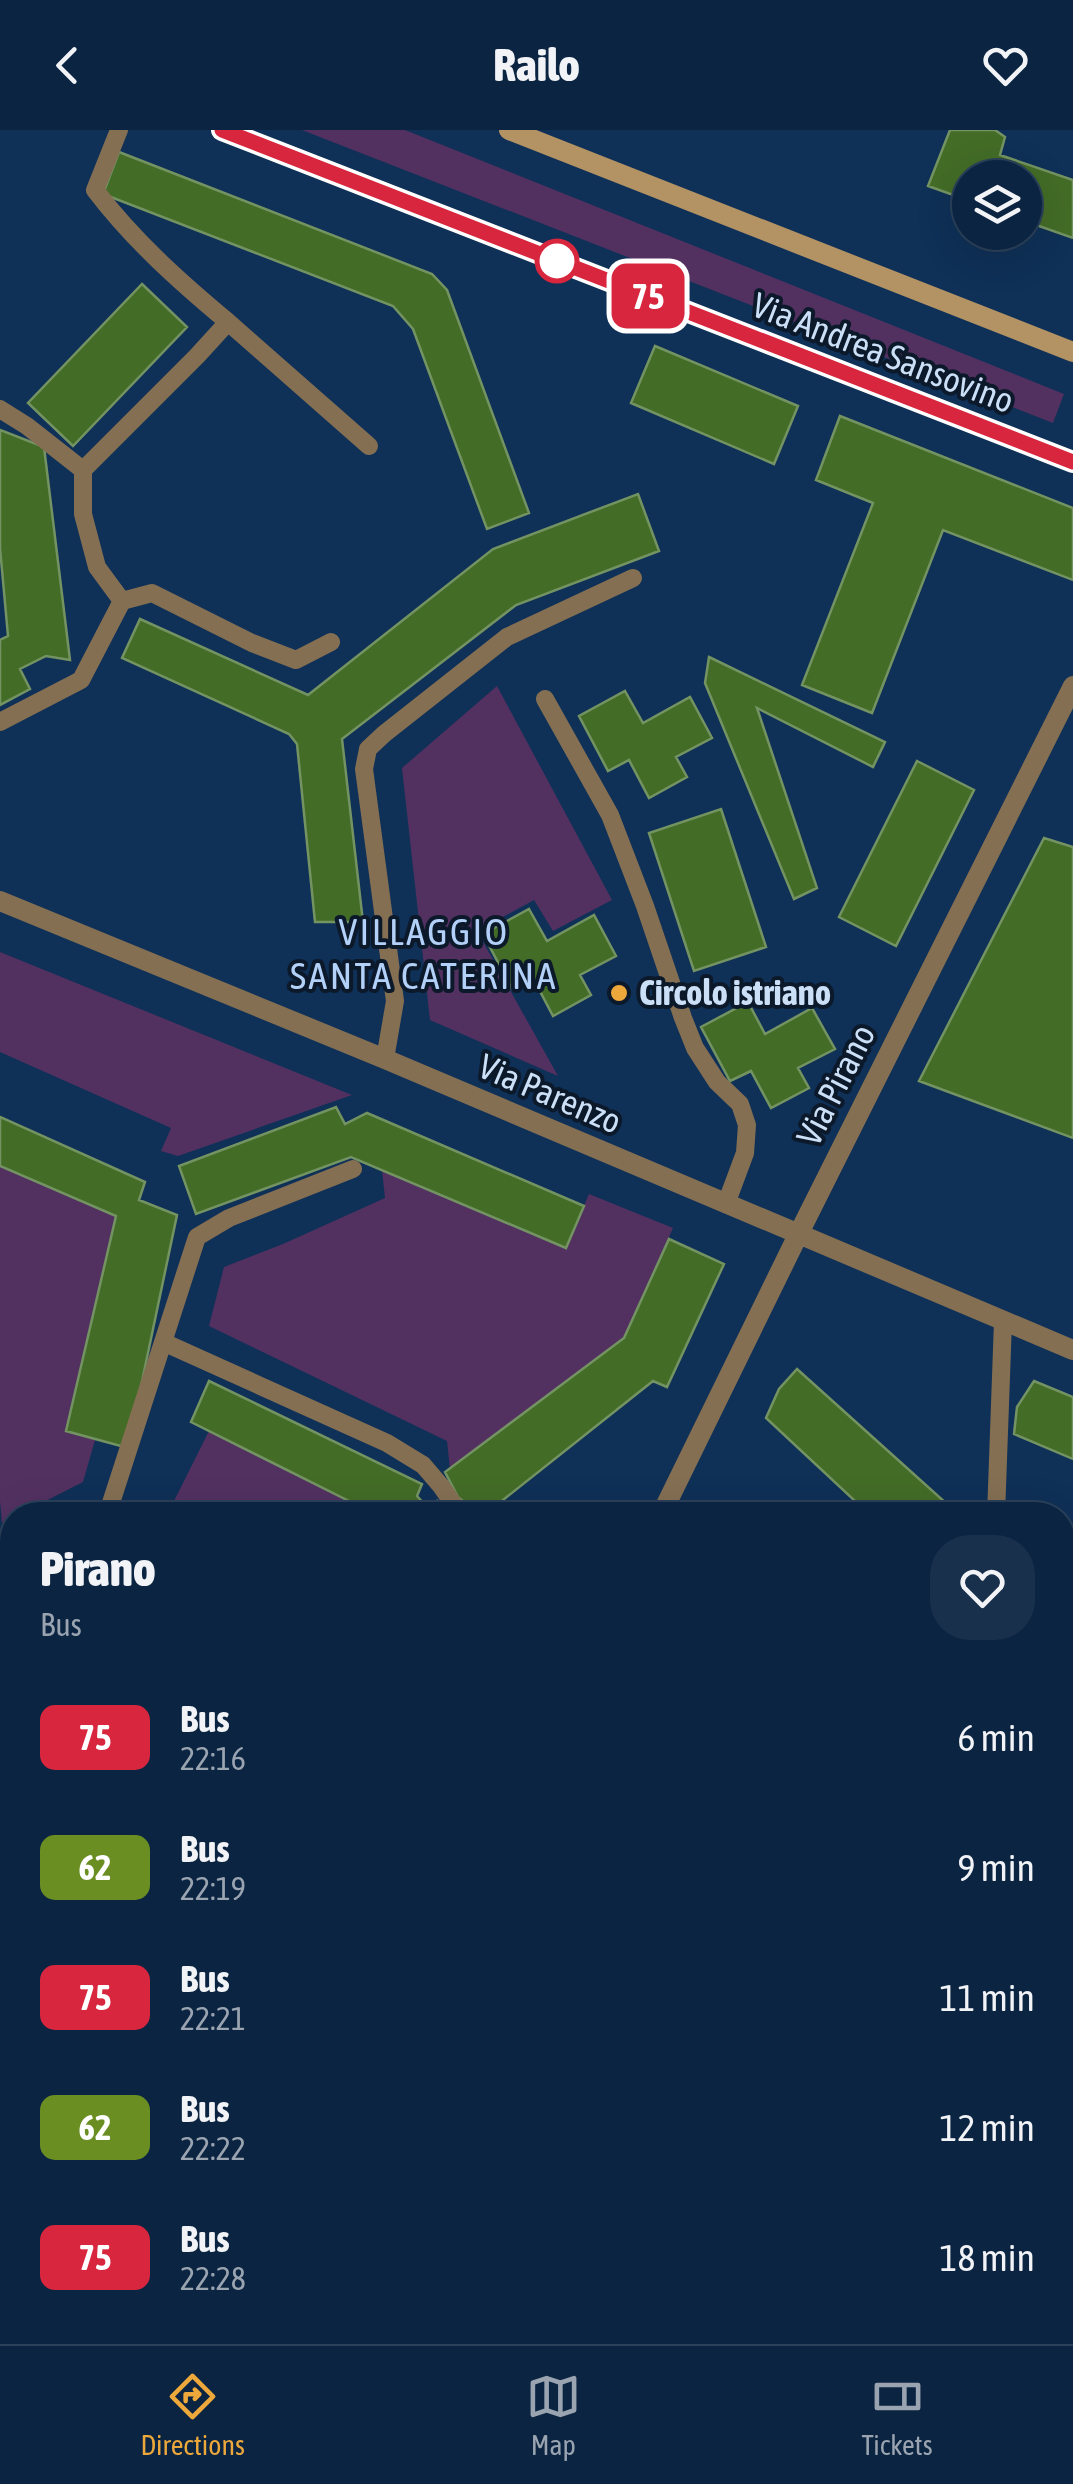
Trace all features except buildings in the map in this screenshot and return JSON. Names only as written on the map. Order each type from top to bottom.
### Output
[{"type":"main road","name":"Via Andrea Sansovino","points":[[222,130],[1073,462]]},
{"type":"main road","name":"Via Andrea Sansovino","points":[[509,130],[1073,352]]},
{"type":"street","name":"Via Pirano","points":[[667,1502],[1073,686]]},
{"type":"street","name":"Via Parenzo","points":[[0,901],[1073,1350]]},
{"type":"lane","points":[[118,130],[95,190],[114,216],[163,265],[369,446]]},
{"type":"lane","points":[[122,601],[97,567],[83,514],[82,470],[228,322]]},
{"type":"lane","points":[[0,409],[82,470]]},
{"type":"lane","points":[[385,1059],[394,1001],[364,769],[368,750],[507,637],[633,578]]},
{"type":"lane","points":[[0,722],[81,680],[122,601],[152,594],[296,660],[331,642]]},
{"type":"lane","points":[[545,699],[610,816],[696,1048],[717,1082],[740,1104],[748,1125],[745,1153],[726,1204]]},
{"type":"lane","points":[[111,1502],[196,1236],[229,1218],[352,1169]]},
{"type":"lane","points":[[996,1502],[1003,1321]]},
{"type":"lane","points":[[162,1342],[388,1442],[423,1466],[452,1502]]},
{"type":"shaded area","points":[[302,130],[405,130],[1064,394],[1053,423]]},
{"type":"shaded area","points":[[497,686],[612,900],[553,931],[534,900],[477,931],[558,1076],[430,1020],[402,768]]},
{"type":"shaded area","points":[[0,952],[352,1095],[178,1156],[161,1151],[171,1128],[0,1052]]},
{"type":"shaded area","points":[[0,1166],[116,1216],[66,1431],[95,1440],[83,1482],[44,1502],[0,1501]]},
{"type":"shaded area","points":[[382,1170],[566,1248],[589,1194],[673,1228],[624,1338],[450,1469],[447,1441],[209,1326],[224,1267],[385,1198]]},
{"type":"shaded area","points":[[209,1431],[351,1502],[174,1502]]},
{"type":"bus line","name":"75","points":[[222,130],[1073,462]]},
{"type":"place","name":"Circolo istriano","points":[[619,993]]},
{"type":"district","name":"VILLAGGIO SANTA CATERINA","points":[[424,954]]}]
